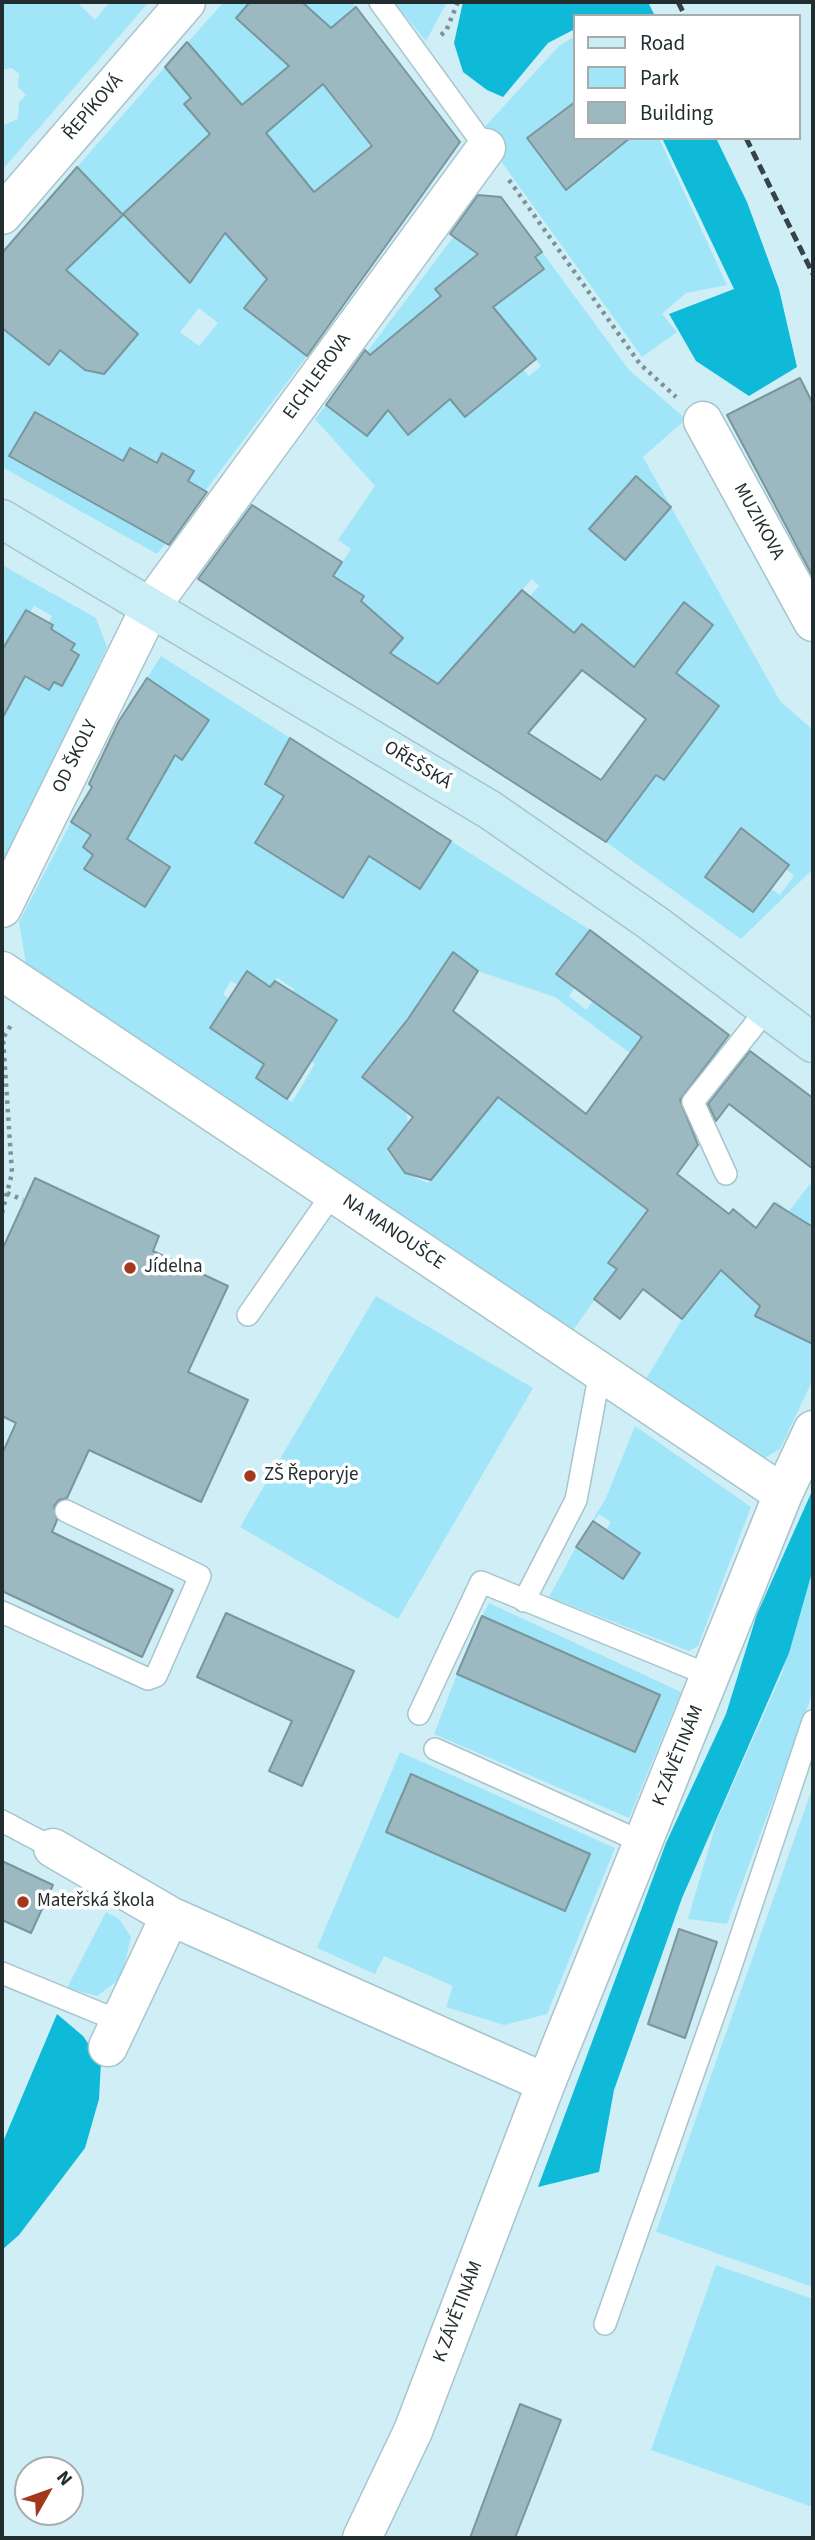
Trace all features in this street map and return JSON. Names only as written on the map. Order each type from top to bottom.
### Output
[{"type":"street","name":"ŘEPÍKOVÁ","points":[[2,215],[186,2]]},
{"type":"street","name":"EICHLEROVA","points":[[150,606],[486,148]]},
{"type":"street","name":"MUZIKOVA","points":[[703,421],[813,622]]},
{"type":"street","name":"OŘEŠSKÁ","points":[[2,519],[490,810],[653,923],[813,1043]]},
{"type":"street","name":"OD ŠKOLY","points":[[2,908],[150,606]]},
{"type":"street","name":"NA MANOUŠCE","points":[[17,981],[783,1494]]},
{"type":"street","name":"K ZÁVĚTINÁM","points":[[362,2538],[413,2431],[547,2083],[783,1494],[813,1430]]},
{"type":"street","points":[[54,1848],[170,1916],[547,2083]]},
{"type":"street","points":[[114,2034],[170,1916]]},
{"type":"lane","points":[[380,2],[486,148]]},
{"type":"lane","points":[[726,1174],[693,1102],[767,1009]]},
{"type":"lane","points":[[248,1315],[334,1193]]},
{"type":"lane","points":[[524,1601],[576,1500],[608,1377]]},
{"type":"lane","points":[[2,1612],[148,1679],[156,1676],[201,1576],[66,1511]]},
{"type":"lane","points":[[419,1714],[481,1582],[711,1676]]},
{"type":"lane","points":[[605,2324],[729,1972],[813,1721]]},
{"type":"lane","points":[[435,1749],[644,1843]]},
{"type":"lane","points":[[2,1821],[54,1848]]},
{"type":"lane","points":[[2,1973],[114,2034]]},
{"type":"path","points":[[446,31],[458,2]]},
{"type":"path","points":[[486,148],[640,364],[703,421]]},
{"type":"path","points":[[2,1213],[12,1173],[3,1038],[17,981]]},
{"type":"path","points":[[7,1193],[23,1200]]},
{"type":"green space","points":[[2,2],[77,2],[95,20],[110,2],[149,2],[2,170],[2,126],[18,119],[19,102],[26,95],[18,87],[19,74],[12,68],[2,70]]},
{"type":"green space","points":[[224,2],[250,2],[236,18],[277,55],[315,15],[302,2],[352,2],[356,7],[364,136],[372,146],[352,237],[312,189],[281,215],[226,196],[279,149],[266,133],[288,114],[242,105],[188,42]]},
{"type":"green space","points":[[394,2],[447,2],[426,41]]},
{"type":"green space","points":[[574,37],[574,114],[569,107],[566,190],[607,159],[602,140],[660,140],[727,285],[686,293],[662,314],[677,332],[642,357],[480,132],[559,46]]},
{"type":"green space","points":[[165,67],[217,129],[215,247],[225,233],[270,274],[244,309],[307,356],[205,491],[188,481],[194,471],[162,454],[157,463],[130,448],[98,505],[166,543],[157,554],[2,467],[2,302],[17,284],[79,282],[21,231],[31,219],[58,241],[95,224],[104,233],[123,215],[77,167]],"holes":[[[199,308],[218,323],[199,346],[180,332]],[[113,312],[138,334],[104,374],[85,370],[72,360]],[[35,412],[92,444],[68,489],[9,456]]]},
{"type":"green space","points":[[454,236],[523,284],[544,270],[535,257],[542,252],[629,370],[686,419],[643,457],[780,701],[813,730],[813,869],[741,939],[606,842],[656,775],[664,780],[719,706],[643,717],[713,625],[683,603],[626,677],[602,685],[581,671],[497,725],[529,597],[539,586],[532,579],[438,684],[390,653],[388,625],[344,674],[322,660],[364,596],[333,576],[351,549],[338,540],[375,486],[315,419],[326,405],[367,436],[377,423],[381,404],[408,434],[424,422],[367,352]],"holes":[[[461,268],[541,366],[529,376],[512,357],[499,367],[435,289]],[[417,316],[487,399],[466,417],[396,334]],[[636,476],[670,508],[624,560],[590,528]],[[741,828],[789,865],[786,869],[794,876],[780,895],[771,889],[753,912],[705,877]]]},
{"type":"green space","points":[[2,565],[96,618],[107,647],[2,870],[2,719],[9,704],[2,700],[2,676],[17,685],[22,675],[49,690],[54,682],[62,685],[79,655],[71,650],[74,644],[51,629],[49,623],[52,616],[34,606],[30,612],[26,610],[2,650]]},
{"type":"green space","points":[[161,656],[290,738],[265,784],[331,825],[359,781],[400,808],[370,856],[420,889],[451,841],[590,930],[557,974],[575,987],[569,996],[586,1010],[593,1001],[621,1021],[653,978],[675,994],[630,1053],[555,997],[478,971],[453,952],[405,1024],[647,1211],[608,1262],[617,1269],[568,1337],[27,970],[19,922],[71,822],[91,835],[83,847],[93,855],[85,869],[144,907],[170,868],[124,837],[158,784],[105,749],[118,722],[182,760],[209,720],[147,678]],"holes":[[[267,823],[343,898],[255,844]],[[247,972],[270,987],[277,978],[294,989],[288,999],[306,1000],[337,1020],[311,1061],[315,1064],[292,1102],[256,1078],[264,1064],[210,1029],[229,999],[223,994],[231,981],[238,985]],[[389,1041],[480,1116],[428,1183],[405,1173],[387,1151],[408,1123],[406,1112],[363,1078]]]},
{"type":"green space","points":[[813,1180],[813,1227],[795,1215],[791,1219],[765,1216],[776,1201],[789,1211]]},
{"type":"green space","points":[[765,1250],[813,1279],[813,1315],[794,1306],[756,1316],[813,1344],[813,1379],[780,1449],[763,1459],[643,1384],[682,1319],[722,1270]]},
{"type":"green space","points":[[376,1296],[533,1388],[398,1619],[240,1527]]},
{"type":"green space","points":[[635,1426],[751,1507],[698,1646],[689,1651],[549,1597],[576,1547],[623,1578],[606,1530],[611,1522],[599,1514],[577,1546],[606,1498]]},
{"type":"green space","points":[[813,1569],[813,1692],[727,1924],[688,1919],[717,1820],[782,1673]]},
{"type":"green space","points":[[489,1603],[681,1692],[629,1818],[434,1734],[457,1674],[634,1752],[660,1695],[482,1616]]},
{"type":"green space","points":[[400,1752],[615,1848],[547,2014],[504,2025],[446,2007],[453,1986],[384,1956],[375,1974],[317,1948]],"holes":[[[411,1775],[590,1854],[565,1910],[386,1832]]]},
{"type":"green space","points":[[813,1786],[813,2287],[656,2232]]},
{"type":"green space","points":[[106,1912],[119,1919],[131,1937],[122,1977],[97,1996],[67,1988]]},
{"type":"green space","points":[[716,2265],[813,2299],[813,2507],[651,2450]]},
{"type":"shaded area","points":[[463,2],[648,2],[654,14],[574,14],[574,30],[548,43],[503,97],[487,90],[463,72],[454,43]]},
{"type":"shaded area","points":[[663,140],[717,140],[747,202],[779,289],[797,367],[749,396],[696,361],[669,314],[734,289]]},
{"type":"shaded area","points":[[813,1489],[813,1569],[789,1653],[682,1898],[614,2090],[599,2172],[538,2187],[666,1843],[726,1714],[757,1614]]},
{"type":"shaded area","points":[[57,2014],[83,2036],[101,2062],[99,2099],[85,2148],[19,2235],[2,2250],[2,2144]]},
{"type":"building","points":[[250,2],[302,2],[331,28],[356,7],[460,142],[307,356],[244,308],[267,279],[225,233],[190,283],[123,214],[210,134],[184,104],[191,98],[165,67],[187,42],[242,105],[289,66],[236,18]],"holes":[[[323,84],[372,146],[314,192],[266,133]]]},
{"type":"building","points":[[574,103],[574,140],[628,140],[566,190],[527,138]]},
{"type":"building","points":[[77,167],[123,215],[66,270],[138,334],[104,374],[85,370],[60,350],[49,365],[2,328],[2,253]]},
{"type":"building","points":[[478,195],[501,197],[542,252],[535,257],[544,269],[493,307],[536,359],[465,417],[450,399],[408,435],[388,410],[367,436],[326,405],[365,350],[370,355],[441,296],[435,289],[478,254],[450,234]]},
{"type":"building","points":[[800,378],[813,404],[813,577],[727,415]]},
{"type":"building","points":[[35,412],[123,461],[130,448],[157,463],[162,453],[194,471],[188,481],[207,492],[169,545],[9,456]]},
{"type":"building","points":[[636,476],[671,507],[625,560],[589,529]]},
{"type":"building","points":[[252,505],[342,562],[333,576],[364,596],[361,601],[403,638],[390,653],[438,684],[522,590],[574,633],[582,624],[634,667],[684,602],[713,625],[676,673],[719,706],[664,780],[656,775],[606,842],[198,579]],"holes":[[[582,670],[646,719],[601,780],[528,733]]]},
{"type":"building","points":[[26,610],[53,625],[51,629],[75,644],[71,650],[79,655],[62,686],[54,682],[49,690],[25,676],[2,719],[2,650]]},
{"type":"building","points":[[147,678],[209,720],[182,760],[175,755],[127,839],[170,867],[145,907],[84,869],[93,855],[83,847],[91,835],[71,822],[92,787],[89,784],[119,721]]},
{"type":"building","points":[[290,738],[451,841],[420,889],[369,856],[343,898],[255,843],[284,796],[265,784]]},
{"type":"building","points":[[741,828],[789,865],[753,912],[705,877]]},
{"type":"building","points":[[590,930],[729,1035],[680,1100],[698,1145],[677,1174],[729,1214],[733,1209],[756,1228],[774,1203],[813,1227],[813,1344],[755,1316],[760,1306],[721,1270],[682,1319],[643,1289],[620,1319],[594,1299],[617,1269],[608,1263],[648,1210],[498,1097],[431,1180],[405,1173],[388,1149],[413,1117],[362,1077],[408,1019],[453,952],[478,971],[453,1011],[586,1114],[642,1037],[556,974]]},
{"type":"building","points":[[247,971],[270,987],[275,981],[337,1020],[287,1099],[256,1078],[264,1064],[210,1028]]},
{"type":"building","points":[[750,1051],[813,1098],[813,1169],[729,1104],[716,1121],[708,1104]]},
{"type":"building","points":[[35,1178],[159,1236],[153,1251],[228,1286],[188,1372],[248,1400],[201,1502],[89,1450],[67,1498],[59,1500],[54,1506],[57,1520],[52,1532],[173,1590],[142,1657],[2,1591],[2,1454],[16,1423],[2,1416],[2,1250]]},
{"type":"building","points":[[593,1521],[640,1553],[623,1579],[576,1547]]},
{"type":"building","points":[[226,1613],[354,1671],[302,1786],[269,1771],[292,1721],[197,1677]]},
{"type":"building","points":[[482,1616],[660,1695],[635,1752],[457,1674]]},
{"type":"building","points":[[411,1774],[590,1854],[565,1911],[386,1832]]},
{"type":"building","name":"Mateřská škola","points":[[2,1861],[53,1885],[31,1933],[2,1920]]},
{"type":"building","points":[[679,1929],[717,1942],[685,2038],[648,2024]]},
{"type":"building","points":[[520,2404],[561,2420],[515,2538],[470,2538]]},
{"type":"railway","points":[[678,2],[684,14]]},
{"type":"railway","points":[[747,140],[813,274]]},
{"type":"place","name":"Jídelna","points":[[130,1268]]},
{"type":"place","name":"ZŠ Řeporyje","points":[[250,1476]]},
{"type":"place","name":"Mateřská škola","points":[[23,1902]]}]
